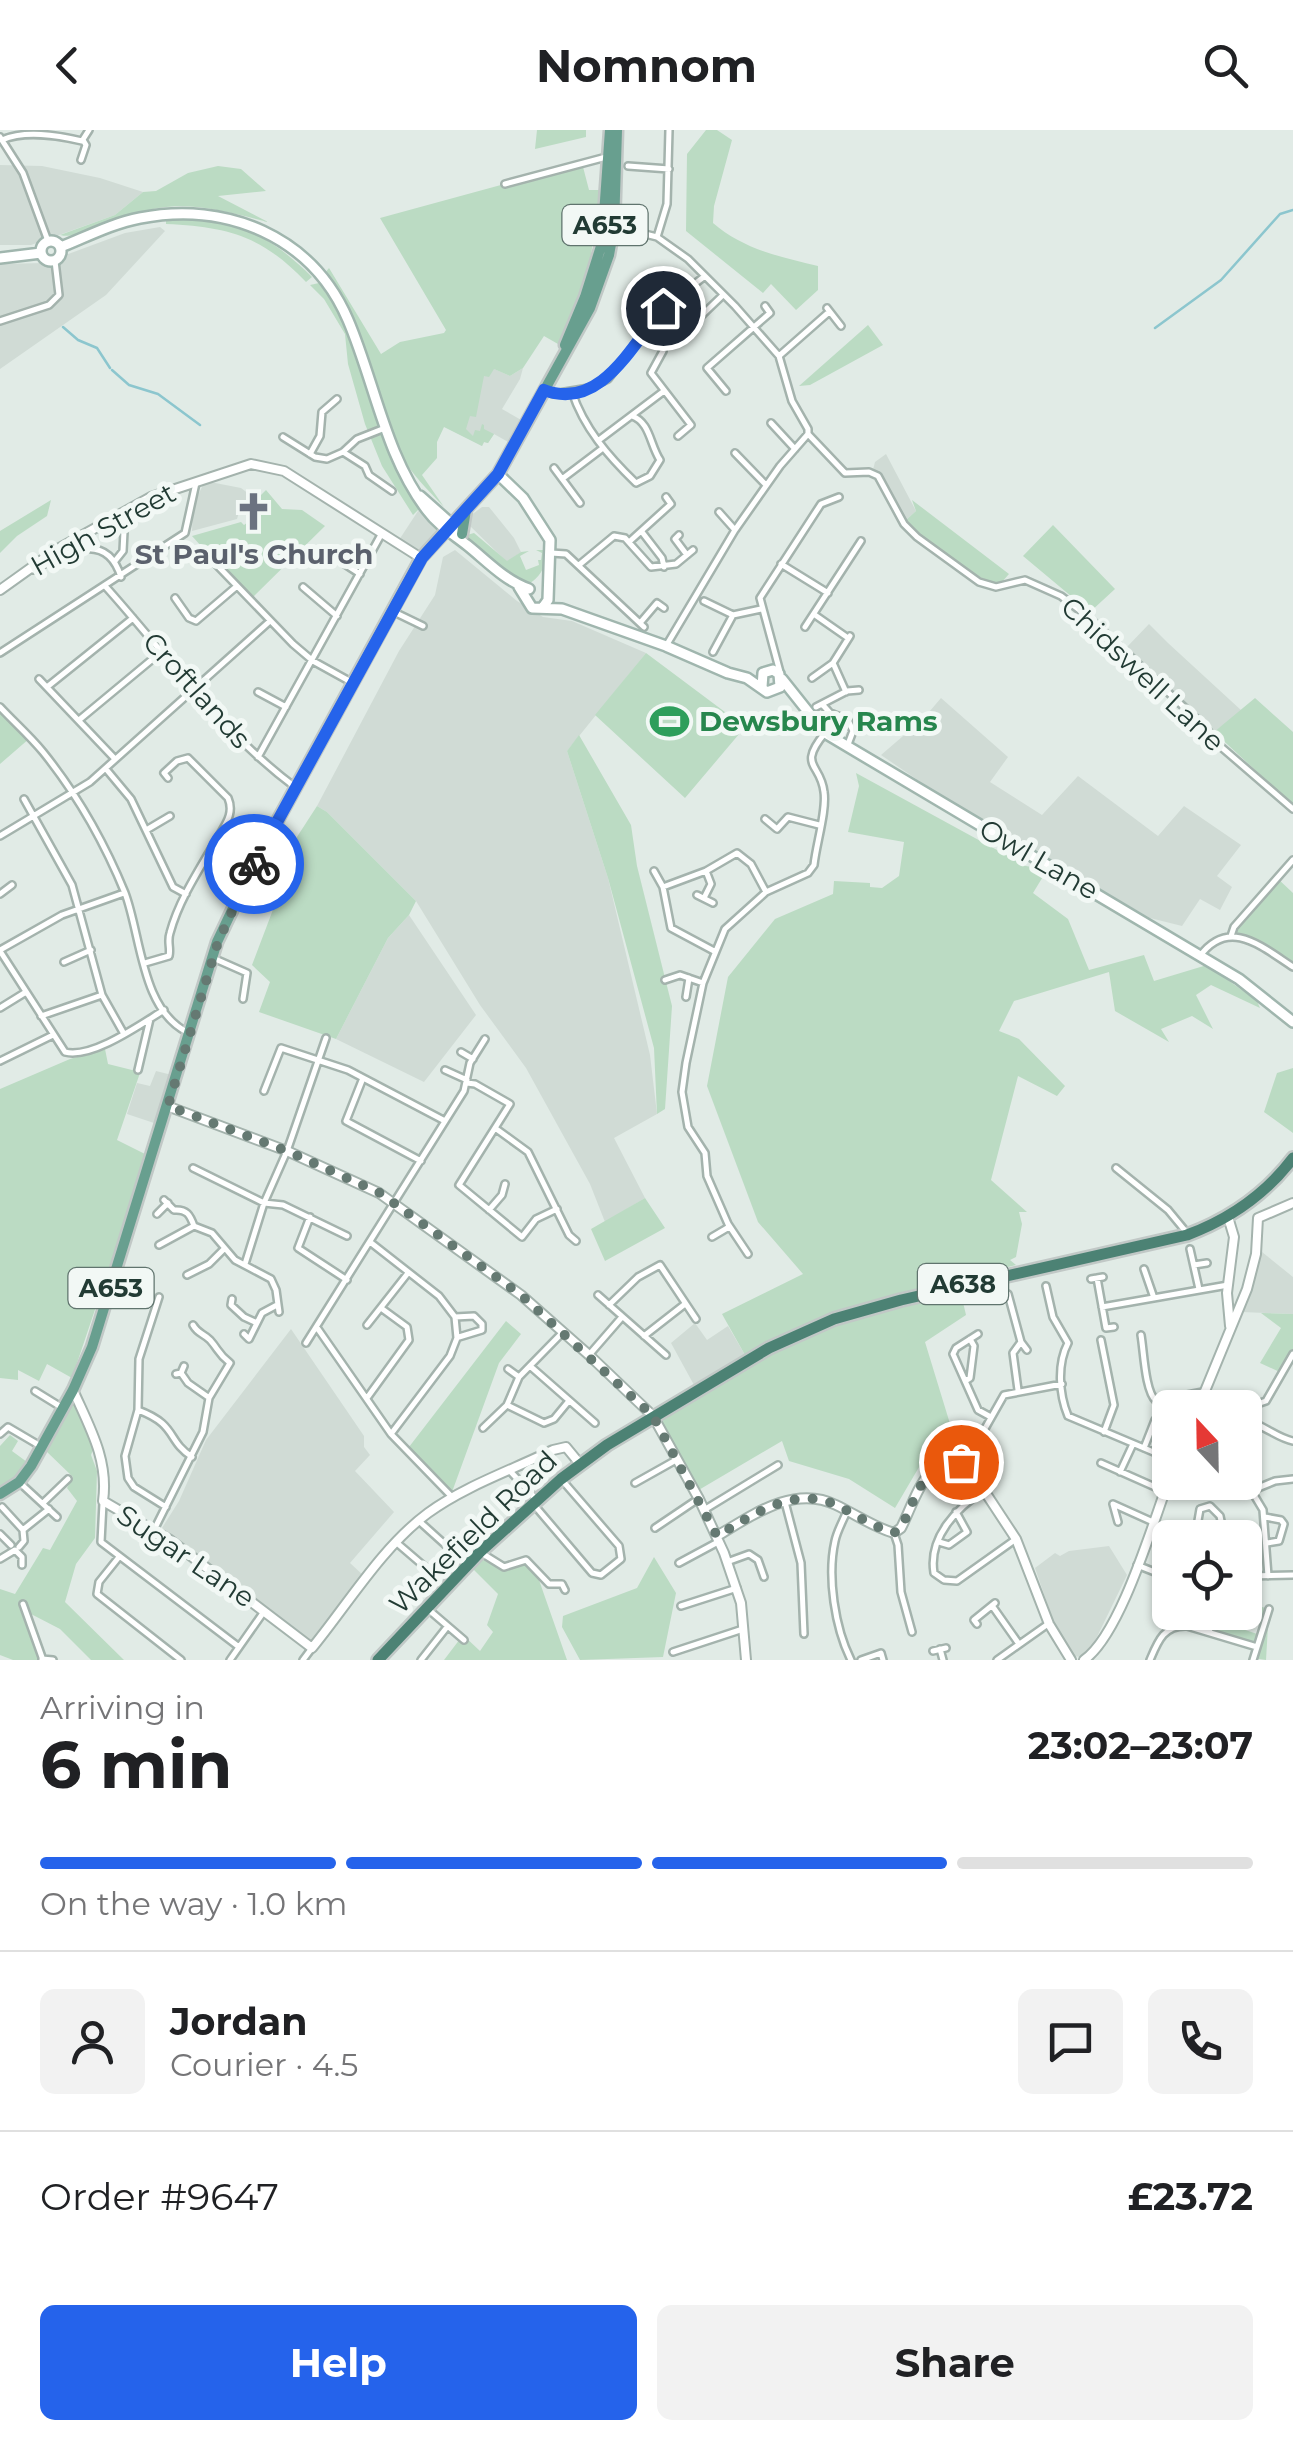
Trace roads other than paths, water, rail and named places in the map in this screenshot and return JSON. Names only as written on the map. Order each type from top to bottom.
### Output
[{"type":"highway","name":"A638","points":[[1187,1235],[1228,1217],[1276,1180],[1293,1158]]},
{"type":"highway","name":"Wakefield Road","points":[[378,1660],[533,1500],[653,1416],[769,1348],[834,1319],[959,1284],[1187,1235]]},
{"type":"main road","name":"A653","points":[[1,1501],[42,1447],[92,1347],[213,958],[256,860],[422,558],[448,526],[502,478],[504,462],[550,378],[586,298],[610,224],[613,130]]},
{"type":"main road","points":[[61,248],[135,219],[182,212],[218,215],[254,226],[280,241],[297,252],[328,284],[347,317],[385,428],[425,509],[464,539],[491,567],[562,609],[747,678],[771,692],[780,681],[765,673],[747,678]]},
{"type":"main road","points":[[48,240],[61,248],[55,260],[45,260],[41,253],[48,240]]},
{"type":"main road","points":[[0,258],[41,253]]},
{"type":"main road","points":[[502,478],[543,524],[550,540],[548,576],[538,595]]},
{"type":"main road","points":[[464,539],[466,509]]},
{"type":"main road","points":[[762,687],[765,673]]},
{"type":"main road","name":"Owl Lane","points":[[780,681],[825,734],[1239,979],[1293,1022]]},
{"type":"street","points":[[82,160],[89,130]]},
{"type":"street","points":[[656,237],[667,204],[669,130]]},
{"type":"street","points":[[48,240],[23,173],[1,139],[13,131],[50,132],[84,140]]},
{"type":"street","points":[[505,184],[613,156]]},
{"type":"street","points":[[628,166],[670,169]]},
{"type":"street","name":"Chidswell Lane","points":[[610,224],[656,237],[688,259],[723,294],[779,356],[789,394],[808,434],[844,472],[878,476],[904,524],[917,537],[979,582],[996,587],[1018,581],[1034,582],[1061,596],[1293,809]]},
{"type":"street","points":[[0,321],[50,305],[60,295],[55,260]]},
{"type":"street","points":[[544,390],[554,394],[572,392],[608,379],[663,308],[705,276]]},
{"type":"street","points":[[700,317],[723,294]]},
{"type":"street","points":[[726,391],[707,368],[773,313],[766,306]]},
{"type":"street","points":[[779,356],[828,310],[841,326]]},
{"type":"street","points":[[663,351],[651,373],[691,424],[678,436]]},
{"type":"street","points":[[599,440],[664,391]]},
{"type":"street","points":[[572,392],[581,419],[636,482],[650,476],[660,460],[651,447],[647,428],[632,416]]},
{"type":"street","points":[[310,454],[320,436],[322,412],[337,399]]},
{"type":"street","points":[[313,408],[322,412]]},
{"type":"street","points":[[771,423],[795,449]]},
{"type":"street","points":[[283,437],[310,454],[327,459],[343,452],[357,439],[385,428]]},
{"type":"street","points":[[666,646],[735,530],[808,434]]},
{"type":"street","points":[[562,480],[604,448]]},
{"type":"street","points":[[343,452],[392,491]]},
{"type":"street","points":[[734,453],[766,485]]},
{"type":"street","name":"High Street","points":[[0,590],[56,550],[151,497],[244,465],[273,466],[422,558]]},
{"type":"street","points":[[554,468],[580,503]]},
{"type":"street","points":[[0,653],[185,534],[196,480]]},
{"type":"street","points":[[629,542],[671,504],[666,497]]},
{"type":"street","points":[[780,681],[760,598],[822,504],[839,497]]},
{"type":"street","points":[[114,561],[123,551],[125,512]]},
{"type":"street","points":[[718,512],[735,530]]},
{"type":"street","points":[[642,532],[662,558],[664,567]]},
{"type":"street","points":[[258,757],[382,533]]},
{"type":"street","points":[[579,565],[612,537],[620,536],[651,567],[676,564],[690,553],[675,539],[679,535]]},
{"type":"street","points":[[804,627],[861,541]]},
{"type":"street","points":[[12,581],[80,548],[98,549],[114,561],[121,577]]},
{"type":"street","points":[[551,553],[566,554],[642,625],[657,603],[664,608]]},
{"type":"street","points":[[332,555],[360,574]]},
{"type":"street","points":[[216,563],[312,660],[353,683]]},
{"type":"street","points":[[781,564],[828,592]]},
{"type":"street","name":"Croftlands","points":[[106,586],[192,688],[258,757],[296,786]]},
{"type":"street","points":[[175,598],[189,618],[196,621],[236,586]]},
{"type":"street","points":[[302,588],[337,616]]},
{"type":"street","points":[[704,601],[734,615],[762,609]]},
{"type":"street","points":[[392,611],[423,626]]},
{"type":"street","points":[[812,678],[834,663],[849,637],[815,614]]},
{"type":"street","points":[[713,652],[734,615]]},
{"type":"street","points":[[47,687],[133,618]]},
{"type":"street","points":[[0,836],[106,769],[270,621]]},
{"type":"street","points":[[80,720],[162,652]]},
{"type":"street","points":[[765,673],[776,654]]},
{"type":"street","points":[[834,663],[846,692]]},
{"type":"street","points":[[39,678],[116,759]]},
{"type":"street","points":[[848,747],[853,731],[848,720],[820,705],[846,692],[860,690]]},
{"type":"street","points":[[258,692],[287,708]]},
{"type":"street","points":[[0,706],[43,752],[106,851],[124,893],[153,992],[164,1010],[189,1033]]},
{"type":"street","points":[[748,1254],[730,1227],[706,1176],[705,1153],[688,1127],[682,1098],[703,983],[714,951],[732,920],[766,892],[812,870],[824,791],[811,758],[815,745],[825,734]]},
{"type":"street","points":[[145,963],[169,956],[172,951],[170,934],[232,806],[188,758],[178,761],[164,774],[168,778]]},
{"type":"street","points":[[106,769],[131,799],[173,887],[187,895]]},
{"type":"street","points":[[24,799],[72,885],[102,995],[124,1034]]},
{"type":"street","points":[[148,829],[170,816]]},
{"type":"street","points":[[765,819],[778,828],[788,816],[819,825]]},
{"type":"street","points":[[728,844],[751,864],[766,892]]},
{"type":"street","points":[[663,887],[706,872],[737,853]]},
{"type":"street","points":[[1232,936],[1234,926],[1292,863]]},
{"type":"street","points":[[654,871],[663,887],[671,928],[714,951]]},
{"type":"street","points":[[706,872],[711,884],[701,896],[713,903]]},
{"type":"street","points":[[0,894],[12,886]]},
{"type":"street","points":[[124,893],[80,908],[0,951],[65,1052],[72,1054],[124,1034],[164,1010]]},
{"type":"street","points":[[1200,956],[1212,941],[1232,936],[1251,941],[1293,967]]},
{"type":"street","points":[[64,962],[91,950]]},
{"type":"street","points":[[213,958],[247,972],[243,998]]},
{"type":"street","points":[[665,980],[680,975],[703,983]]},
{"type":"street","points":[[686,997],[690,978]]},
{"type":"street","points":[[0,1008],[26,992]]},
{"type":"street","points":[[41,1016],[102,995]]},
{"type":"street","points":[[138,1070],[150,1018]]},
{"type":"street","points":[[0,1061],[53,1035]]},
{"type":"street","points":[[246,1264],[264,1203],[287,1151],[326,1038]]},
{"type":"street","points":[[306,1344],[444,1122],[467,1082],[472,1059],[484,1039]]},
{"type":"street","points":[[264,1090],[281,1048],[319,1058],[444,1122]]},
{"type":"street","points":[[462,1052],[472,1059]]},
{"type":"street","points":[[444,1070],[510,1104],[459,1185],[522,1238],[536,1219],[557,1210]]},
{"type":"street","points":[[363,1078],[346,1121],[421,1161]]},
{"type":"street","points":[[168,1106],[287,1151],[380,1193],[456,1245],[563,1332],[653,1416],[699,1499],[727,1562],[746,1628],[746,1660]]},
{"type":"street","points":[[494,1128],[528,1152],[576,1241]]},
{"type":"street","points":[[193,1168],[264,1203],[283,1205],[347,1236]]},
{"type":"street","points":[[1118,1172],[1168,1210],[1181,1222],[1187,1235]]},
{"type":"street","points":[[489,1210],[502,1195],[505,1184]]},
{"type":"street","points":[[157,1214],[166,1201],[174,1210],[182,1209],[194,1226],[212,1233],[224,1249],[270,1278],[278,1308],[262,1313],[248,1339],[244,1334]]},
{"type":"street","points":[[1205,1390],[1256,1254],[1258,1218],[1293,1203]]},
{"type":"street","points":[[1228,1217],[1234,1237],[1228,1285],[1233,1309]]},
{"type":"street","points":[[310,1218],[298,1248],[347,1280]]},
{"type":"street","points":[[159,1245],[194,1226]]},
{"type":"street","points":[[712,1237],[730,1227]]},
{"type":"street","points":[[370,1242],[439,1296],[454,1317],[457,1338],[450,1356],[391,1434]]},
{"type":"street","points":[[197,1281],[190,1274],[224,1249]]},
{"type":"street","points":[[1190,1249],[1200,1289]]},
{"type":"street","points":[[1194,1265],[1207,1263]]},
{"type":"street","points":[[609,1305],[638,1276],[656,1265],[662,1267],[696,1318]]},
{"type":"street","points":[[1144,1269],[1153,1280],[1154,1298]]},
{"type":"street","points":[[367,1325],[408,1273]]},
{"type":"street","points":[[1097,1278],[1106,1328],[1114,1327]]},
{"type":"street","points":[[1102,1307],[1228,1285]]},
{"type":"street","points":[[1046,1286],[1054,1317],[1068,1344],[1060,1359],[1068,1416],[1152,1451]]},
{"type":"street","points":[[1008,1294],[1021,1342],[1027,1350]]},
{"type":"street","points":[[598,1296],[666,1354]]},
{"type":"street","points":[[159,1297],[138,1359],[138,1410],[126,1446],[128,1478],[134,1487],[166,1506]]},
{"type":"street","points":[[1002,1305],[1010,1303]]},
{"type":"street","points":[[230,1304],[257,1323]]},
{"type":"street","points":[[644,1336],[686,1304]]},
{"type":"street","points":[[367,1398],[409,1340],[407,1328],[381,1308]]},
{"type":"street","points":[[454,1317],[474,1316],[482,1324],[476,1334],[457,1338]]},
{"type":"street","points":[[589,1355],[622,1317]]},
{"type":"street","points":[[317,1328],[391,1434],[453,1498]]},
{"type":"street","points":[[154,1530],[204,1432],[209,1398],[230,1363],[217,1354],[212,1342],[193,1330]]},
{"type":"street","points":[[483,1428],[497,1418],[519,1377],[563,1332]]},
{"type":"street","points":[[978,1334],[953,1350],[978,1410],[990,1416]]},
{"type":"street","points":[[1141,1335],[1152,1397]]},
{"type":"street","points":[[965,1381],[970,1378],[974,1346],[970,1339]]},
{"type":"street","points":[[1101,1340],[1114,1405],[1104,1432]]},
{"type":"street","points":[[1018,1390],[1013,1353],[1021,1342]]},
{"type":"street","points":[[1262,1402],[1274,1391],[1293,1354]]},
{"type":"street","points":[[530,1366],[595,1424]]},
{"type":"street","points":[[508,1369],[519,1377]]},
{"type":"street","points":[[180,1371],[209,1398]]},
{"type":"street","points":[[966,1463],[1004,1396],[1018,1390],[1062,1384]]},
{"type":"street","name":"Sugar Lane","points":[[72,1390],[96,1438],[103,1464],[103,1501],[154,1530],[312,1648]]},
{"type":"street","points":[[35,1391],[62,1407]]},
{"type":"street","points":[[506,1405],[544,1423],[554,1419],[568,1402]]},
{"type":"street","points":[[138,1410],[166,1424],[180,1449],[192,1457]]},
{"type":"street","points":[[0,1434],[8,1427],[42,1447]]},
{"type":"street","points":[[1262,1428],[1293,1440]]},
{"type":"street","points":[[1144,1448],[1152,1429]]},
{"type":"street","points":[[1120,1472],[1133,1444]]},
{"type":"street","points":[[303,1660],[396,1543],[419,1521],[453,1498],[566,1447],[580,1464]]},
{"type":"street","points":[[635,1482],[677,1460]]},
{"type":"street","points":[[894,1533],[901,1528],[930,1471],[944,1462],[966,1463]]},
{"type":"street","points":[[966,1463],[1016,1538],[1049,1624],[1071,1660]]},
{"type":"street","points":[[1102,1464],[1152,1486]]},
{"type":"street","points":[[704,1510],[778,1465]]},
{"type":"street","points":[[510,1471],[592,1573],[600,1575],[621,1559],[619,1546],[561,1479]]},
{"type":"street","points":[[1262,1487],[1293,1478]]},
{"type":"street","points":[[43,1503],[68,1479]]},
{"type":"street","points":[[19,1482],[57,1518]]},
{"type":"street","points":[[984,1490],[956,1512],[938,1541],[933,1550],[934,1572],[950,1582],[1016,1538]]},
{"type":"street","points":[[679,1564],[766,1507],[812,1498],[894,1533],[912,1632]]},
{"type":"street","points":[[655,1528],[699,1499]]},
{"type":"street","points":[[1258,1500],[1265,1517],[1268,1576]]},
{"type":"street","points":[[1,1501],[23,1530],[24,1542],[20,1547]]},
{"type":"street","points":[[103,1501],[101,1542],[239,1647]]},
{"type":"street","points":[[786,1502],[801,1563],[804,1634]]},
{"type":"street","points":[[1118,1522],[1113,1504],[1152,1522]]},
{"type":"street","points":[[1210,1506],[1220,1516],[1223,1530],[1216,1535],[1195,1537],[1200,1509],[1210,1506]]},
{"type":"street","points":[[23,1530],[49,1510]]},
{"type":"street","points":[[847,1511],[835,1541],[833,1567],[842,1642],[852,1660]]},
{"type":"street","points":[[938,1541],[949,1545],[968,1532],[956,1512]]},
{"type":"street","points":[[1265,1517],[1282,1520],[1284,1524],[1278,1541],[1266,1544]]},
{"type":"street","points":[[419,1521],[450,1549]]},
{"type":"street","points":[[1084,1660],[1112,1624],[1152,1525]]},
{"type":"street","points":[[0,1534],[11,1545]]},
{"type":"street","points":[[396,1543],[425,1567]]},
{"type":"street","points":[[0,1559],[15,1550],[22,1555],[22,1564]]},
{"type":"street","points":[[480,1552],[504,1567],[526,1560],[549,1584],[562,1584],[564,1590]]},
{"type":"street","points":[[727,1562],[749,1554],[758,1560],[764,1576]]},
{"type":"street","points":[[119,1557],[99,1582],[97,1594],[181,1660]]},
{"type":"street","points":[[1137,1565],[1152,1571]]},
{"type":"street","points":[[1262,1576],[1293,1575]]},
{"type":"street","points":[[682,1606],[736,1588]]},
{"type":"street","points":[[23,1604],[43,1660],[53,1660]]},
{"type":"street","points":[[977,1624],[974,1620],[994,1605],[1019,1644]]},
{"type":"street","points":[[426,1608],[464,1640]]},
{"type":"street","points":[[1252,1660],[1269,1609]]},
{"type":"street","points":[[230,1660],[265,1610]]},
{"type":"street","points":[[997,1660],[1049,1624]]},
{"type":"street","points":[[1150,1660],[1157,1642],[1170,1628],[1182,1625],[1256,1647]]},
{"type":"street","points":[[421,1660],[448,1626]]},
{"type":"street","points":[[673,1652],[746,1628]]},
{"type":"street","points":[[940,1650],[943,1660]]},
{"type":"street","points":[[860,1660],[882,1653],[883,1660]]},
{"type":"waterway","points":[[1155,328],[1221,280],[1280,214],[1293,210]]},
{"type":"waterway","points":[[63,327],[78,340],[97,348],[110,368]]},
{"type":"waterway","points":[[112,370],[129,385],[158,394],[200,425]]},
{"type":"place","name":"St Paul's Church","points":[[254,511]]},
{"type":"place","name":"Dewsbury Rams","points":[[669,721]]}]
